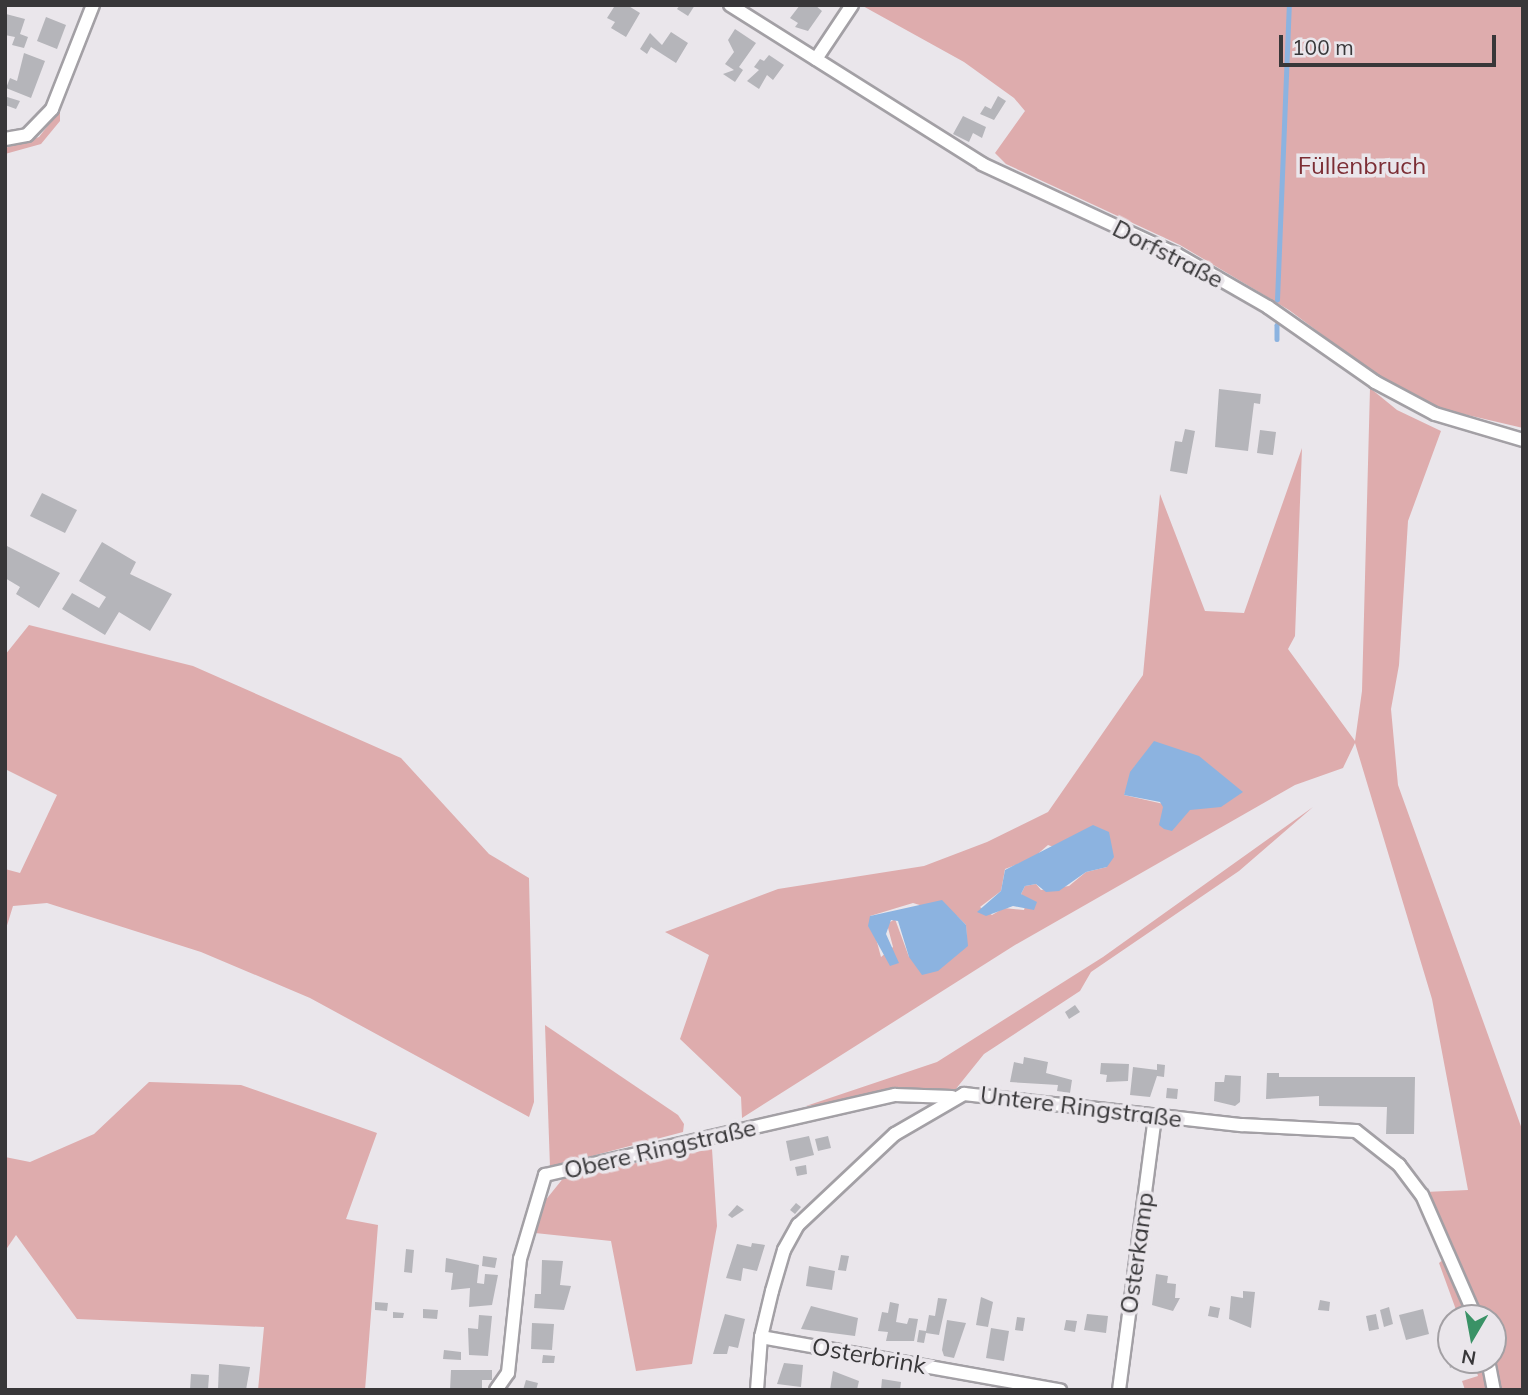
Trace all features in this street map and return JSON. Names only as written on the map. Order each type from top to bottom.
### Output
[{"type":"street","points":[[5,139],[27,135],[52,109],[93,5]]},
{"type":"street","name":"Dorfstraße","points":[[730,5],[982,164],[1176,254],[1268,307],[1387,389],[1435,414],[1523,440]]},
{"type":"street","points":[[816,59],[852,5]]},
{"type":"street","name":"Untere Ringstraße","points":[[757,1390],[761,1338],[784,1250],[798,1225],[895,1134],[952,1097],[964,1094],[1242,1125],[1334,1126],[1356,1131],[1399,1165],[1429,1207],[1470,1304]]},
{"type":"street","name":"Obere Ringstraße","points":[[495,1390],[508,1373],[520,1259],[545,1175],[895,1095],[952,1097]]},
{"type":"street","name":"Osterkamp","points":[[1119,1390],[1155,1116]]},
{"type":"street","name":"Osterbrink","points":[[761,1338],[1060,1390]]},
{"type":"green space","name":"Füllenbruch","points":[[861,5],[1523,5],[1523,428],[1429,406],[1379,377],[1289,310],[1180,245],[1006,164],[995,153],[1025,111],[1014,98],[964,62]]},
{"type":"green space","points":[[60,110],[60,121],[41,144],[5,154],[5,148],[39,137]]},
{"type":"green space","points":[[1370,388],[1397,410],[1441,431],[1408,521],[1399,665],[1391,709],[1398,785],[1523,1132],[1523,1390],[1465,1390],[1462,1381],[1477,1374],[1507,1374],[1507,1304],[1454,1304],[1439,1263],[1453,1252],[1434,1203],[1425,1192],[1468,1190],[1432,999],[1355,743],[1343,768],[1295,785],[1015,945],[742,1118],[741,1097],[680,1039],[709,955],[665,932],[778,889],[924,866],[987,842],[1048,812],[1143,675],[1160,494],[1205,611],[1244,613],[1302,448],[1295,636],[1288,649],[1355,741],[1362,691]],"holes":[[[1135,766],[1190,810],[1124,795]],[[1048,845],[1107,867],[1086,872],[1069,886],[1041,890],[1036,884],[1025,886],[1021,894],[1027,900],[1024,910],[1004,908],[992,915],[980,907],[1001,891],[1005,869],[1033,858]],[[913,903],[957,916],[966,925],[967,946],[909,957],[895,919],[887,924],[893,947],[881,957],[870,916]]]},
{"type":"green space","points":[[29,625],[193,666],[401,758],[489,854],[529,878],[534,1102],[529,1117],[310,998],[201,952],[47,903],[13,906],[5,932],[5,869],[20,873],[57,795],[5,769],[5,655]]},
{"type":"green space","points":[[1313,807],[1239,871],[1091,972],[1080,991],[984,1054],[955,1090],[806,1106],[937,1062],[1103,957]]},
{"type":"green space","points":[[545,1025],[678,1115],[684,1124],[683,1132],[550,1167]]},
{"type":"green space","points":[[149,1082],[241,1085],[377,1133],[346,1219],[378,1225],[365,1390],[258,1390],[264,1327],[77,1319],[16,1235],[5,1251],[5,1157],[30,1162],[94,1134]]},
{"type":"green space","points":[[712,1149],[717,1226],[692,1364],[636,1371],[611,1241],[535,1233],[540,1207],[565,1176]]},
{"type":"water","points":[[1154,741],[1199,756],[1243,792],[1221,807],[1190,810],[1172,831],[1164,829],[1159,825],[1163,807],[1160,802],[1124,795],[1130,772]]},
{"type":"water","points":[[1093,825],[1109,832],[1114,857],[1107,867],[1086,872],[1059,891],[1046,892],[1036,884],[1025,886],[1021,894],[1037,902],[1034,910],[1013,906],[986,916],[977,912],[1001,891],[1005,870]]},
{"type":"water","points":[[942,900],[966,925],[968,946],[938,971],[922,975],[909,957],[898,921],[891,920],[886,934],[899,963],[890,966],[868,926],[870,916]]},
{"type":"building","points":[[610,5],[627,5],[640,13],[626,37],[611,28],[615,22],[607,18],[614,7]]},
{"type":"building","points":[[680,5],[695,5],[688,16],[677,9]]},
{"type":"building","points":[[800,5],[815,5],[822,11],[808,31],[795,27],[798,23],[790,18]]},
{"type":"building","points":[[6,14],[25,19],[20,34],[28,37],[24,48],[12,45],[15,37],[5,35]]},
{"type":"building","points":[[46,17],[66,25],[57,49],[37,41]]},
{"type":"building","points":[[735,29],[756,43],[739,67],[743,70],[735,82],[723,74],[734,70],[725,64],[734,52],[728,40]]},
{"type":"building","points":[[671,32],[688,43],[676,63],[651,47],[647,54],[640,49],[650,33],[662,45]]},
{"type":"building","points":[[24,53],[45,61],[31,98],[6,88],[10,78],[17,81]]},
{"type":"building","points":[[769,55],[784,65],[773,80],[767,75],[759,89],[747,81],[759,70],[754,67],[760,59],[764,61]]},
{"type":"building","points":[[998,96],[1006,101],[994,120],[980,114],[985,106],[991,109]]},
{"type":"building","points":[[7,97],[20,101],[16,109],[5,105]]},
{"type":"building","points":[[963,116],[986,127],[982,138],[973,133],[969,142],[953,134]]},
{"type":"building","points":[[1219,389],[1261,394],[1260,404],[1254,403],[1248,451],[1215,447]]},
{"type":"building","points":[[1185,429],[1195,431],[1187,474],[1170,471],[1175,441],[1182,442]]},
{"type":"building","points":[[1260,430],[1276,432],[1273,455],[1257,453]]},
{"type":"building","points":[[42,493],[77,510],[65,533],[30,516]]},
{"type":"building","points":[[102,542],[136,562],[130,574],[172,594],[150,631],[119,612],[105,635],[62,609],[72,593],[99,608],[106,597],[79,581]]},
{"type":"building","points":[[5,545],[60,573],[39,608],[16,594],[20,587],[5,578]]},
{"type":"building","points":[[1075,1005],[1080,1012],[1069,1019],[1065,1012]]},
{"type":"building","points":[[1024,1057],[1048,1062],[1046,1073],[1072,1080],[1070,1093],[1057,1091],[1058,1085],[1010,1082],[1014,1062],[1023,1064]]},
{"type":"building","points":[[1101,1063],[1129,1064],[1128,1081],[1106,1082],[1107,1075],[1100,1074]]},
{"type":"building","points":[[1157,1064],[1165,1065],[1164,1077],[1157,1076],[1150,1097],[1130,1095],[1133,1067],[1157,1070]]},
{"type":"building","points":[[1267,1073],[1279,1073],[1279,1077],[1415,1077],[1414,1134],[1386,1134],[1387,1107],[1319,1106],[1319,1096],[1266,1099]]},
{"type":"building","points":[[1225,1075],[1241,1076],[1240,1102],[1235,1106],[1214,1101],[1215,1082],[1224,1082]]},
{"type":"building","points":[[1167,1088],[1178,1089],[1177,1099],[1166,1098]]},
{"type":"building","points":[[809,1136],[814,1155],[790,1161],[786,1141]]},
{"type":"building","points":[[828,1136],[831,1148],[818,1151],[815,1139]]},
{"type":"building","points":[[806,1165],[807,1174],[797,1176],[795,1167]]},
{"type":"building","points":[[796,1203],[801,1207],[795,1214],[790,1210]]},
{"type":"building","points":[[737,1205],[744,1210],[732,1218],[728,1215]]},
{"type":"building","points":[[752,1243],[765,1245],[757,1271],[743,1268],[741,1281],[726,1278],[737,1244],[751,1247]]},
{"type":"building","points":[[406,1249],[414,1250],[412,1273],[404,1272]]},
{"type":"building","points":[[841,1255],[849,1256],[846,1271],[838,1270]]},
{"type":"building","points":[[483,1256],[497,1258],[495,1268],[482,1266]]},
{"type":"building","points":[[446,1258],[479,1265],[477,1283],[484,1284],[485,1274],[498,1275],[492,1305],[469,1307],[470,1288],[451,1290],[453,1273],[445,1272]]},
{"type":"building","points":[[542,1260],[563,1261],[560,1285],[571,1286],[564,1310],[534,1308],[535,1294],[541,1294]]},
{"type":"building","points":[[809,1266],[835,1271],[832,1290],[806,1286]]},
{"type":"building","points":[[1156,1274],[1168,1276],[1167,1283],[1176,1284],[1175,1298],[1180,1298],[1173,1311],[1152,1305]]},
{"type":"building","points":[[1243,1291],[1255,1292],[1251,1328],[1229,1319],[1231,1296],[1243,1298]]},
{"type":"building","points":[[981,1297],[993,1302],[988,1327],[976,1325]]},
{"type":"building","points":[[938,1298],[947,1299],[939,1335],[926,1333],[924,1343],[917,1342],[919,1330],[926,1331],[929,1315],[935,1316]]},
{"type":"building","points":[[1320,1300],[1330,1302],[1329,1311],[1318,1310]]},
{"type":"building","points":[[375,1302],[388,1303],[387,1311],[375,1310]]},
{"type":"building","points":[[890,1302],[899,1304],[896,1322],[907,1324],[909,1318],[918,1319],[914,1341],[886,1341],[888,1332],[878,1331],[882,1312],[888,1313]]},
{"type":"building","points":[[811,1306],[858,1318],[855,1336],[801,1329]]},
{"type":"building","points":[[1210,1306],[1220,1308],[1218,1318],[1208,1316]]},
{"type":"building","points":[[1389,1307],[1393,1324],[1384,1327],[1380,1310]]},
{"type":"building","points":[[423,1309],[438,1310],[437,1319],[423,1318]]},
{"type":"building","points":[[1423,1309],[1429,1334],[1406,1340],[1399,1315]]},
{"type":"building","points":[[393,1312],[404,1313],[403,1318],[393,1318]]},
{"type":"building","points":[[725,1314],[745,1319],[738,1348],[729,1346],[727,1354],[713,1354]]},
{"type":"building","points":[[1087,1314],[1108,1316],[1106,1333],[1084,1330]]},
{"type":"building","points":[[1376,1314],[1379,1329],[1369,1331],[1366,1316]]},
{"type":"building","points":[[479,1315],[492,1316],[488,1356],[469,1355],[468,1328],[478,1329]]},
{"type":"building","points":[[1017,1317],[1025,1318],[1023,1331],[1015,1330]]},
{"type":"building","points":[[947,1320],[966,1323],[954,1358],[944,1356],[942,1350]]},
{"type":"building","points":[[1066,1320],[1077,1321],[1075,1332],[1064,1330]]},
{"type":"building","points":[[532,1323],[554,1324],[552,1350],[531,1349]]},
{"type":"building","points":[[991,1328],[1009,1331],[1004,1361],[986,1358]]},
{"type":"building","points":[[444,1350],[461,1352],[461,1360],[443,1359]]},
{"type":"building","points":[[543,1355],[555,1356],[554,1363],[542,1363]]},
{"type":"building","points":[[784,1363],[803,1365],[801,1387],[777,1384]]},
{"type":"building","points":[[219,1364],[250,1367],[246,1390],[218,1390]]},
{"type":"building","points":[[451,1370],[492,1370],[492,1380],[482,1380],[482,1390],[450,1390]]},
{"type":"building","points":[[833,1371],[859,1381],[857,1390],[830,1390]]},
{"type":"building","points":[[191,1374],[209,1375],[208,1390],[190,1390]]},
{"type":"building","points":[[882,1379],[901,1382],[900,1390],[881,1390]]},
{"type":"building","points":[[526,1380],[538,1383],[536,1390],[523,1390]]},
{"type":"waterway","points":[[1277,300],[1289,5]]},
{"type":"waterway","points":[[1277,325],[1277,339]]}]
